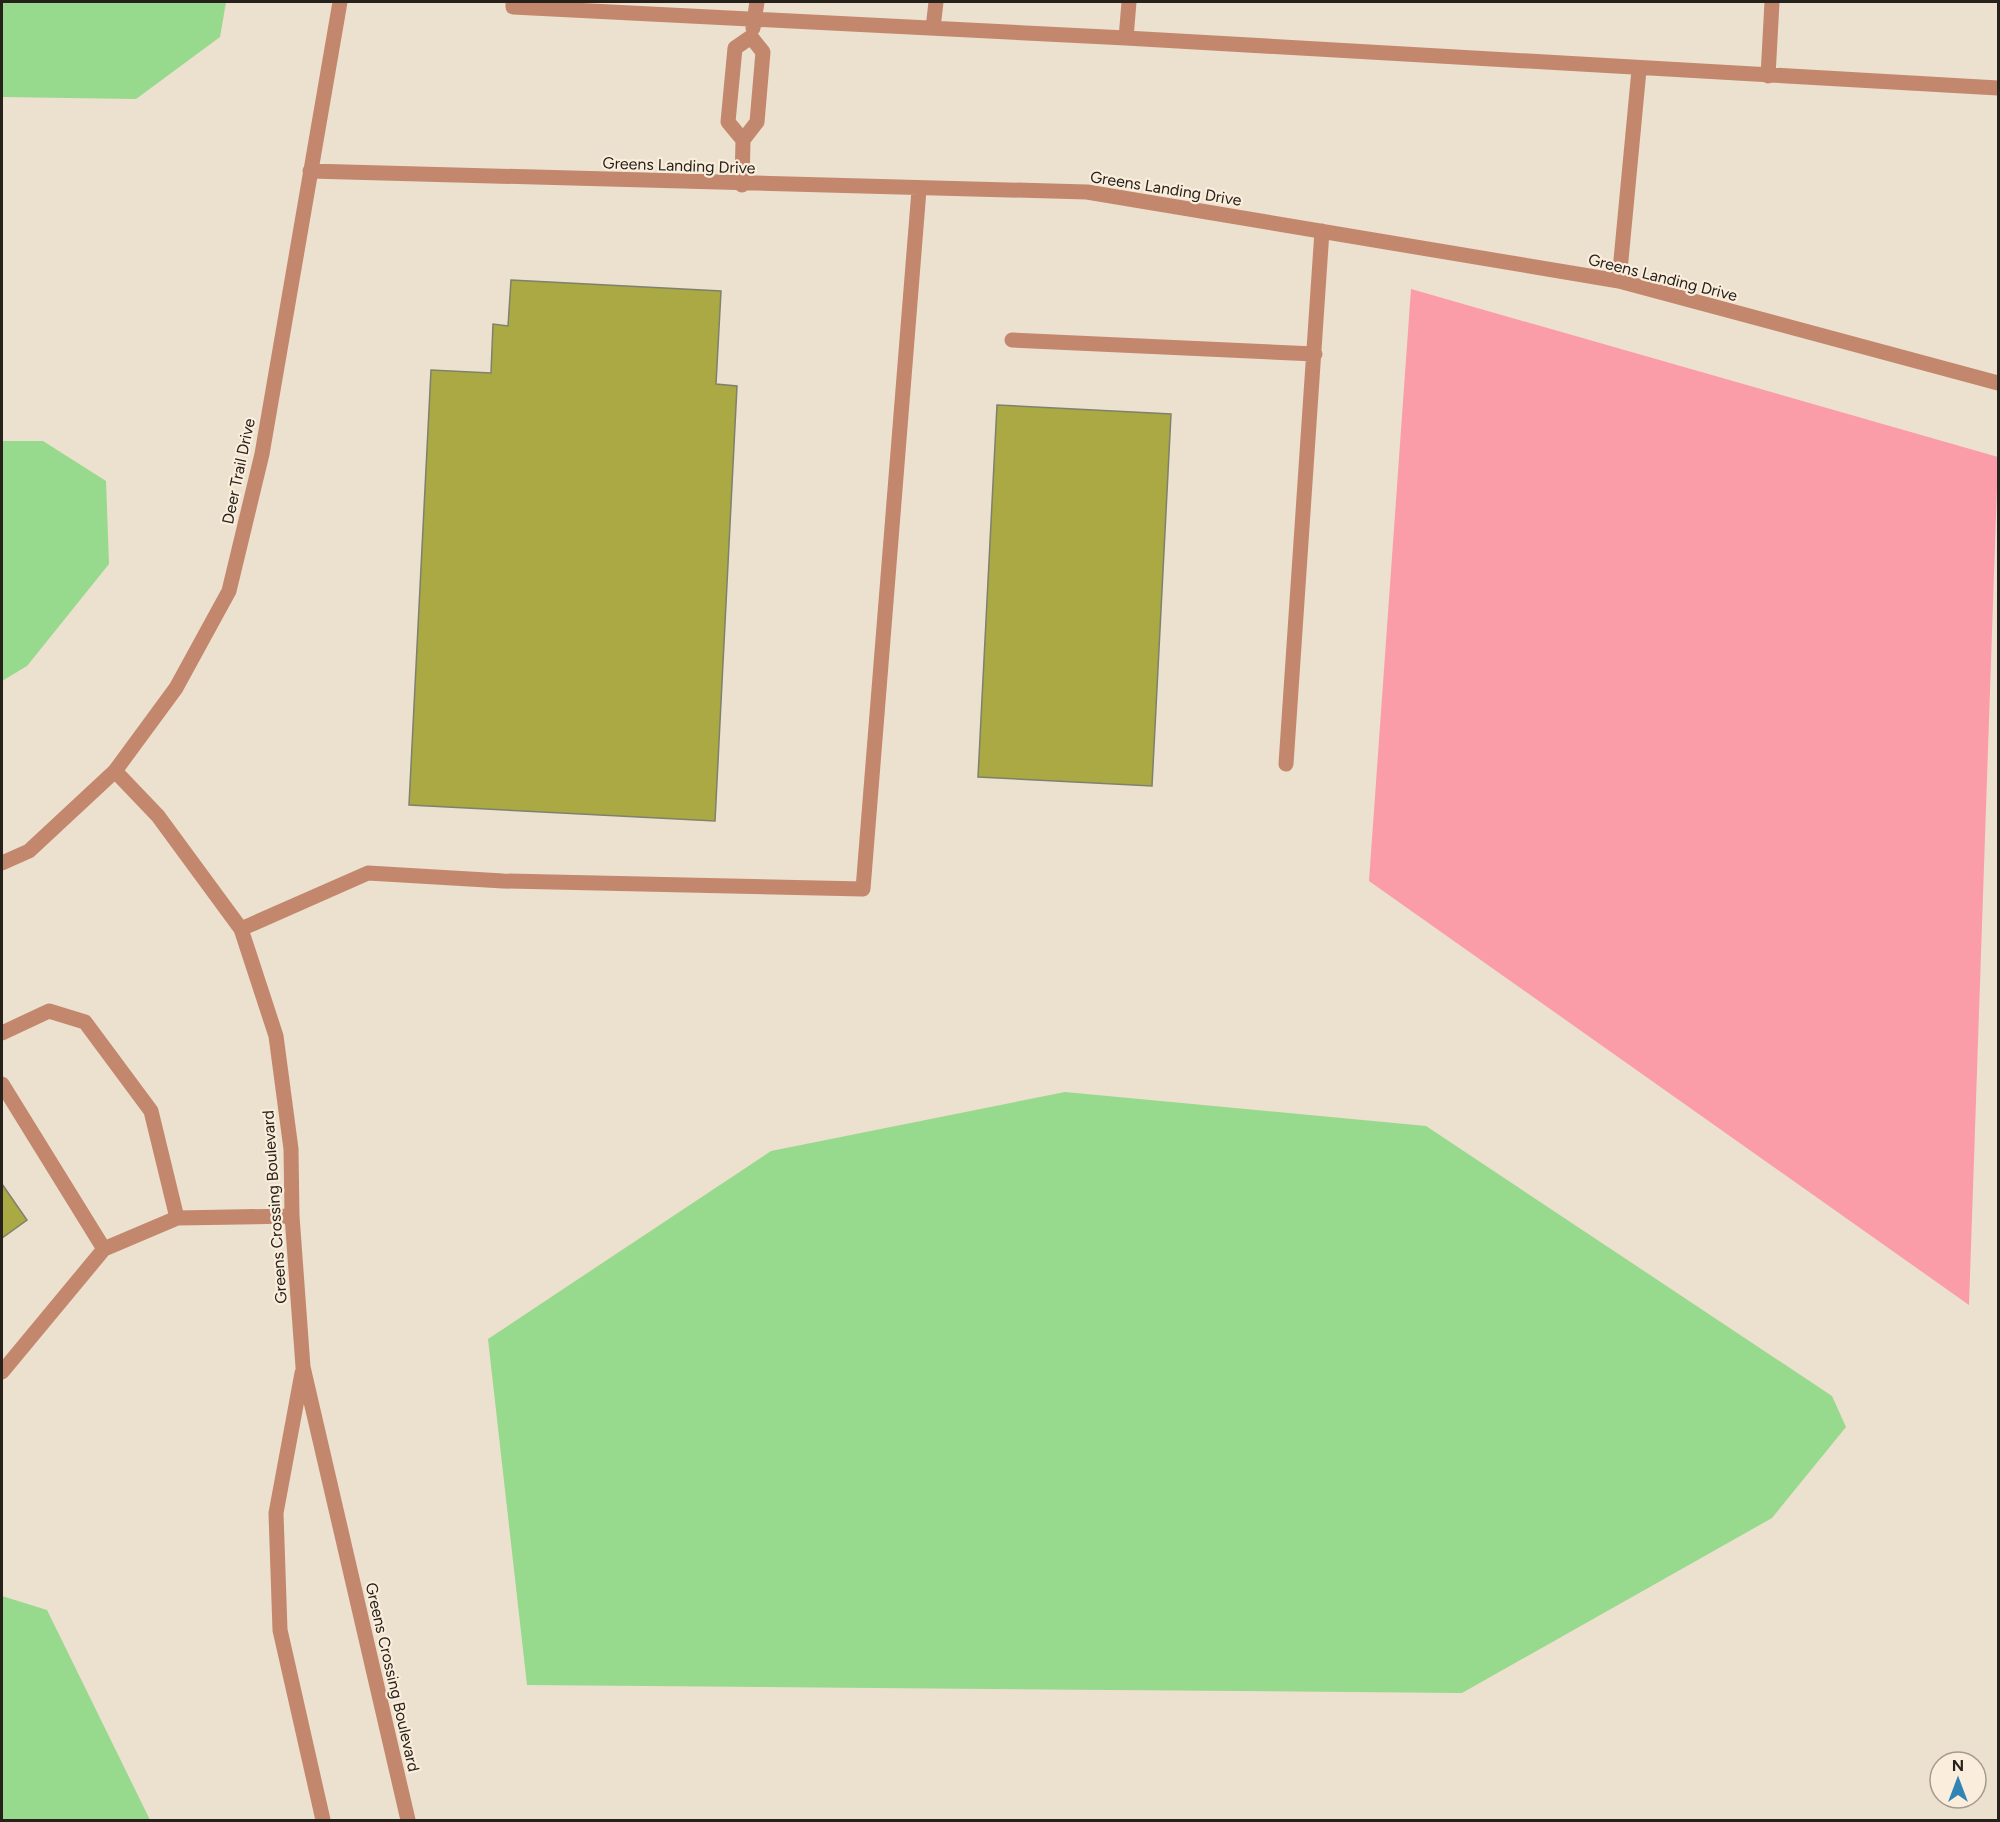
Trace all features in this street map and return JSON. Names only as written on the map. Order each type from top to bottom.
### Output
[{"type":"street","name":"Deer Trail Drive","points":[[2,862],[29,851],[115,771],[176,688],[229,591],[262,454],[340,2]]},
{"type":"street","points":[[513,2],[513,7],[1126,38],[1639,70],[1998,88]]},
{"type":"street","points":[[743,140],[728,122],[735,48],[751,37],[757,2]]},
{"type":"street","points":[[933,28],[936,2]]},
{"type":"street","points":[[1126,38],[1129,2]]},
{"type":"street","points":[[1768,76],[1772,2]]},
{"type":"street","points":[[742,185],[743,140],[757,122],[763,52],[751,37]]},
{"type":"street","points":[[1619,282],[1639,70]]},
{"type":"street","name":"Greens Landing Drive","points":[[310,171],[919,190],[1087,192],[1619,282],[1998,383]]},
{"type":"street","points":[[241,929],[368,873],[503,881],[862,889],[919,190]]},
{"type":"street","points":[[1286,764],[1322,231]]},
{"type":"street","points":[[1012,340],[1315,354]]},
{"type":"street","name":"Greens Crossing Boulevard","points":[[115,771],[158,816],[241,929],[276,1036],[291,1149],[292,1216],[303,1367],[408,1821]]},
{"type":"street","points":[[2,1033],[49,1011],[85,1022],[151,1111],[177,1218]]},
{"type":"street","points":[[2,1084],[104,1249]]},
{"type":"street","points":[[2,1372],[104,1249],[177,1218],[292,1216]]},
{"type":"street","name":"Greens Crossing Boulevard","points":[[303,1367],[276,1513],[280,1630],[322,1821]]},
{"type":"shaded area","points":[[2,2],[226,2],[220,37],[136,99],[2,97]]},
{"type":"shaded area","points":[[1411,289],[1998,457],[1969,1305],[1369,881]]},
{"type":"shaded area","points":[[2,441],[43,441],[106,481],[109,564],[27,666],[2,681]]},
{"type":"shaded area","points":[[1065,1092],[1426,1126],[1832,1396],[1846,1427],[1772,1518],[1462,1693],[527,1685],[488,1339],[771,1151]]},
{"type":"shaded area","points":[[2,1596],[47,1610],[150,1820],[2,1820]]},
{"type":"building","points":[[511,280],[721,291],[716,384],[737,386],[715,821],[409,805],[431,370],[491,373],[493,324],[508,326]]},
{"type":"building","points":[[997,405],[1171,414],[1152,786],[978,777]]},
{"type":"building","points":[[2,1184],[27,1220],[2,1238]]}]
